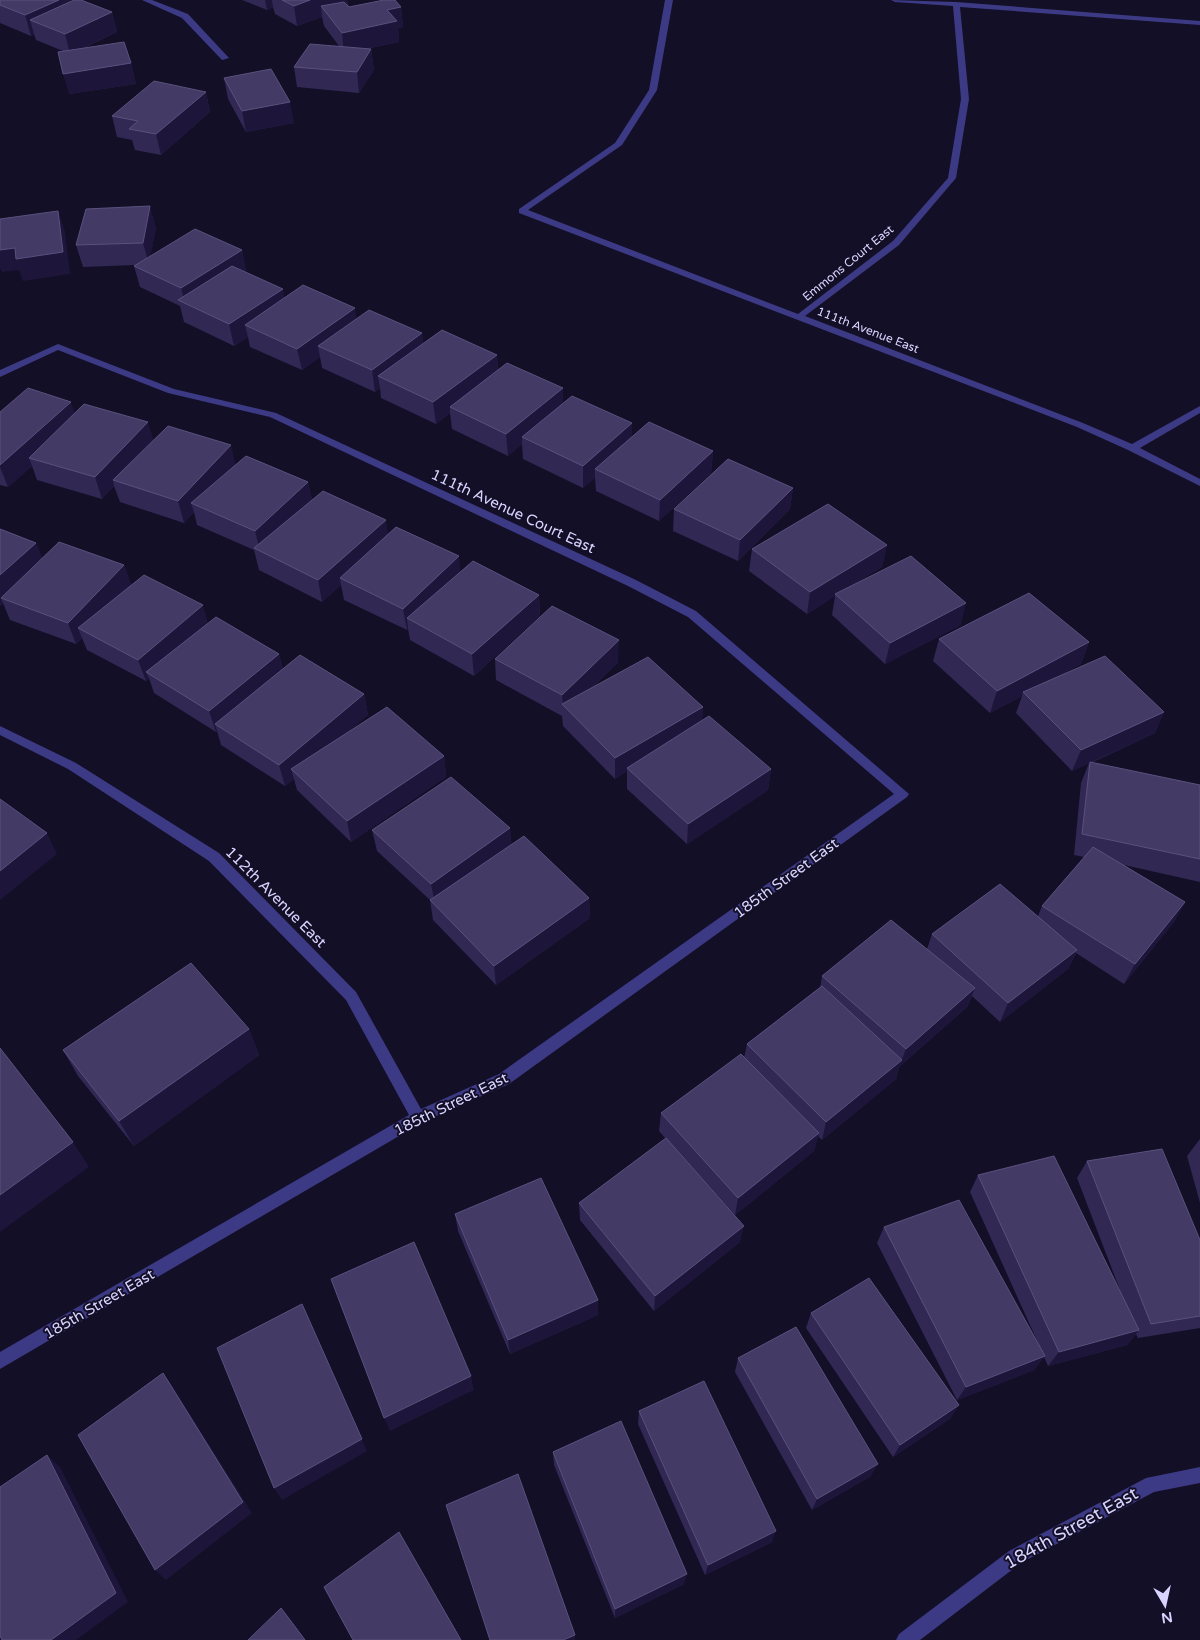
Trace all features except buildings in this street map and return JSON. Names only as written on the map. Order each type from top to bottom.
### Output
[{"type":"street","points":[[146,0],[185,16],[225,58]]},
{"type":"street","name":"111th Avenue East","points":[[669,0],[653,90],[618,145],[522,211],[1080,425],[1132,448],[1200,483]]},
{"type":"street","points":[[895,0],[1200,22]]},
{"type":"street","name":"Emmons Court East","points":[[799,318],[896,243],[952,178],[966,99],[956,4]]},
{"type":"street","name":"111th Avenue Court East","points":[[0,374],[58,347],[171,391],[273,415],[692,614],[903,794]]},
{"type":"street","points":[[1132,448],[1200,409]]},
{"type":"street","name":"112th Avenue East","points":[[0,730],[72,766],[214,857],[352,996],[418,1117]]},
{"type":"street","name":"185th Street East","points":[[0,1361],[418,1117],[504,1079],[903,794]]},
{"type":"street","name":"184th Street East","points":[[905,1640],[1015,1557],[1152,1484],[1200,1475]]}]
